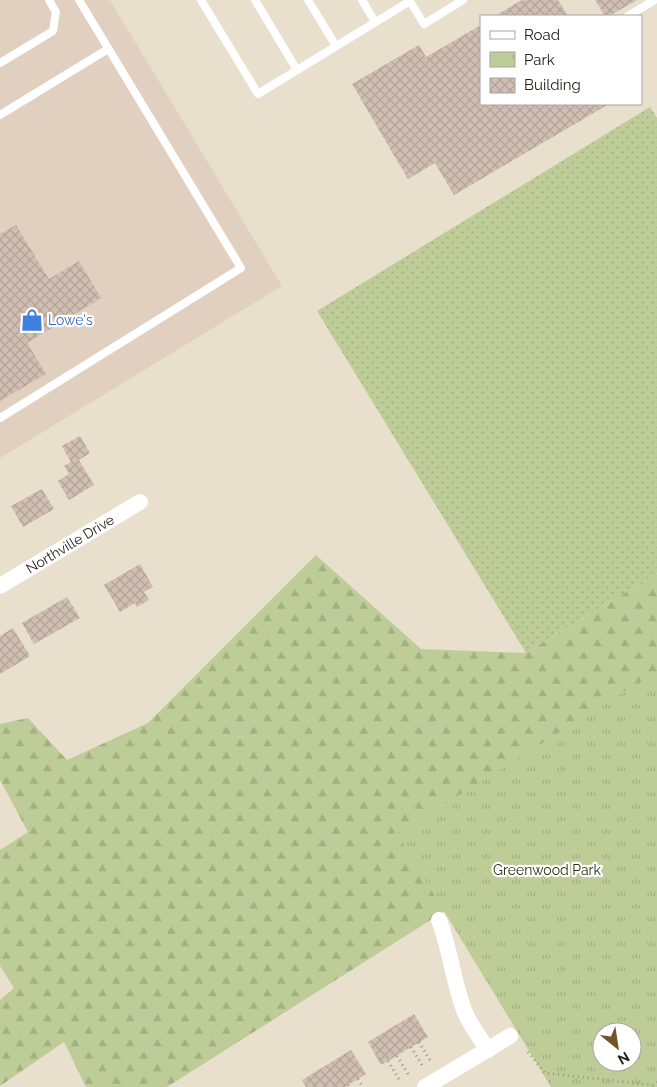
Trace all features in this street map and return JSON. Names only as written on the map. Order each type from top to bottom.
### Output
[{"type":"street","name":"Northville Drive","points":[[0,586],[140,502]]},
{"type":"street","points":[[439,920],[448,942],[452,973],[465,1012],[488,1050]]},
{"type":"street","points":[[425,1087],[510,1036]]},
{"type":"lane","points":[[0,62],[53,31],[56,12],[48,0]]},
{"type":"lane","points":[[0,418],[241,268],[79,0]]},
{"type":"lane","points":[[201,0],[258,94],[410,1],[424,24],[462,0]]},
{"type":"lane","points":[[255,0],[297,70]]},
{"type":"lane","points":[[308,0],[336,46]]},
{"type":"lane","points":[[362,0],[375,22]]},
{"type":"lane","points":[[630,15],[654,0]]},
{"type":"lane","points":[[0,115],[108,49]]},
{"type":"path","points":[[419,1042],[430,1060]]},
{"type":"path","points":[[411,1047],[422,1065]]},
{"type":"path","points":[[528,1052],[544,1073],[653,1085],[657,1082]]},
{"type":"path","points":[[397,1056],[408,1074]]},
{"type":"path","points":[[388,1061],[399,1079]]},
{"type":"path","points":[[358,1079],[363,1087]]},
{"type":"shaded area","points":[[0,0],[110,0],[282,286],[0,458]]},
{"type":"green space","points":[[650,107],[657,118],[657,573],[526,653],[317,311]]},
{"type":"green space","points":[[316,555],[421,649],[526,653],[657,573],[657,1087],[617,1087],[608,1072],[642,1072],[642,1022],[592,1022],[592,1047],[489,883],[167,1087],[86,1087],[64,1042],[0,1086],[0,1000],[14,988],[0,966],[0,850],[28,832],[0,780],[0,724],[28,718],[67,760],[148,723]]},
{"type":"green space","name":"Greenwood Park","points":[[657,671],[657,1087],[551,1087],[397,834]]},
{"type":"building","points":[[522,0],[558,0],[567,15],[497,15]]},
{"type":"building","points":[[595,0],[637,0],[611,15],[604,15]]},
{"type":"building","points":[[480,26],[480,105],[607,105],[454,195],[435,163],[408,179],[352,84],[419,45],[426,57]]},
{"type":"building","name":"Lowe's","points":[[16,225],[49,279],[79,261],[101,298],[27,343],[46,374],[0,401],[0,234]]},
{"type":"building","points":[[80,436],[90,453],[79,460],[94,485],[69,500],[58,481],[69,474],[64,466],[71,462],[62,446]]},
{"type":"building","points":[[42,489],[54,509],[23,527],[11,506]]},
{"type":"building","points":[[140,564],[153,587],[144,592],[149,600],[137,607],[135,603],[120,612],[104,585]]},
{"type":"building","points":[[67,597],[80,618],[34,644],[22,623]]},
{"type":"building","points":[[13,628],[30,656],[0,674],[0,636]]},
{"type":"building","points":[[414,1014],[428,1037],[381,1065],[368,1042]]},
{"type":"building","points":[[351,1050],[366,1074],[345,1087],[306,1087],[302,1080]]},
{"type":"place","name":"Lowe's","points":[[32,320]]}]
